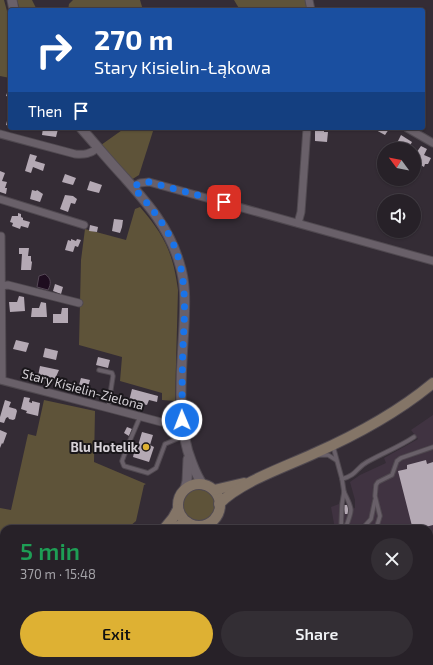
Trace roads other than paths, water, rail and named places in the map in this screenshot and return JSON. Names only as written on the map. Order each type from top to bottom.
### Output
[{"type":"main road","points":[[220,504],[227,497],[255,480],[353,436],[398,410],[433,383]]},
{"type":"main road","points":[[214,490],[255,480]]},
{"type":"main road","points":[[167,525],[178,509],[179,498],[190,486],[197,484],[203,485],[214,490],[219,498],[220,504],[212,525],[193,525],[182,517],[178,509]]},
{"type":"street","points":[[83,130],[160,220],[169,234],[176,250],[183,274],[185,300],[182,390],[184,436],[187,453],[187,481],[185,490]]},
{"type":"street","points":[[298,223],[301,212],[307,130]]},
{"type":"street","points":[[410,130],[433,143]]},
{"type":"street","points":[[0,134],[82,155],[88,154],[98,148]]},
{"type":"street","points":[[133,187],[140,183],[149,182],[433,260]]},
{"type":"street","points":[[0,200],[84,225]]},
{"type":"street","points":[[0,382],[2,286],[1,236]]},
{"type":"street","points":[[2,286],[8,285],[79,303]]},
{"type":"street","name":"Stary Kisielin-Zielona","points":[[0,382],[160,422]]},
{"type":"street","points":[[187,453],[196,475],[203,485]]},
{"type":"lane","points":[[99,370],[112,374],[113,376],[108,408]]},
{"type":"lane","points":[[140,417],[122,462],[124,466],[148,473],[156,468],[165,444],[184,436]]},
{"type":"lane","points":[[342,479],[353,475],[366,462],[414,437]]},
{"type":"lane","points":[[333,445],[338,460],[344,492],[341,525]]},
{"type":"lane","points":[[365,525],[371,518],[376,484],[392,475],[397,461],[401,458],[433,448]]},
{"type":"lane","points":[[307,457],[328,455],[338,460]]},
{"type":"lane","points":[[344,492],[352,506],[351,515],[347,525]]},
{"type":"lane","points":[[375,496],[380,516],[377,525]]},
{"type":"place","name":"Blu Hotelik","points":[[146,447]]}]
